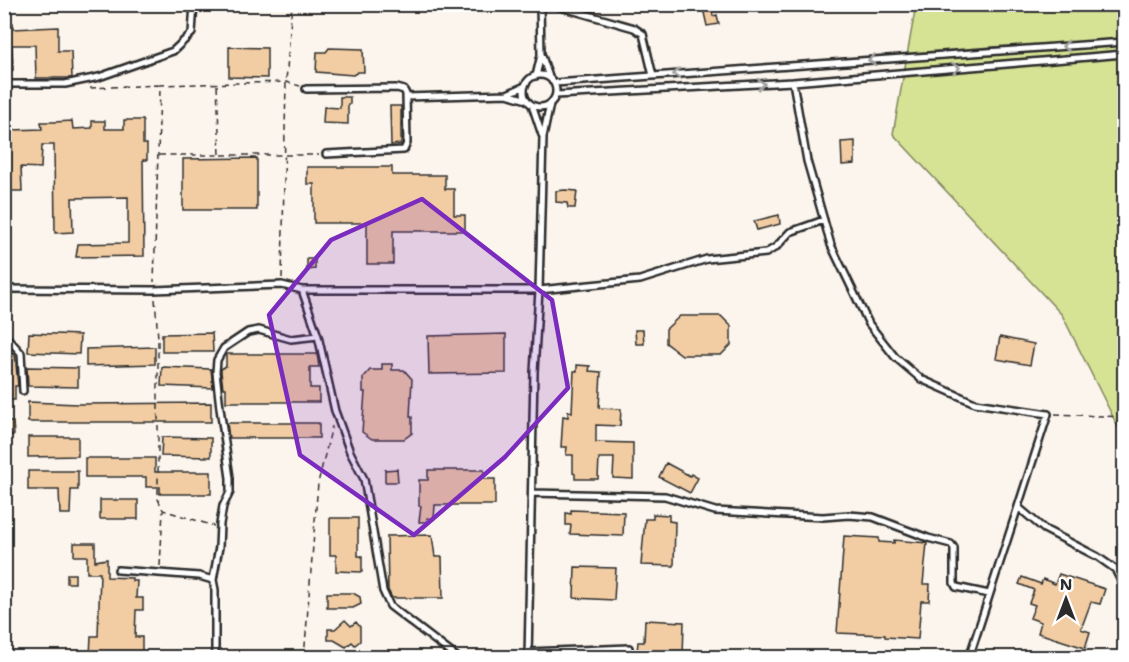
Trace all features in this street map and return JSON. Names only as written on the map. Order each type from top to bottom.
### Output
[{"type":"lane","points":[[4,84],[65,84],[99,77],[173,51],[192,33],[194,4]]},
{"type":"lane","points":[[536,76],[541,54],[540,4]]},
{"type":"lane","points":[[550,4],[634,28],[643,34],[653,76]]},
{"type":"lane","points":[[555,83],[1125,42]]},
{"type":"lane","points":[[541,54],[549,77],[555,83],[556,95],[550,104],[543,137],[539,290],[534,372],[528,655],[629,648]]},
{"type":"lane","points":[[556,95],[793,82],[1125,54]]},
{"type":"lane","points":[[507,94],[525,86],[531,78],[549,77]]},
{"type":"lane","points":[[793,82],[807,161],[831,245],[869,324],[896,357],[921,379],[975,403],[1048,414],[969,657]]},
{"type":"lane","points":[[525,86],[527,100],[532,105],[543,137]]},
{"type":"lane","points":[[306,88],[398,88],[404,90],[407,143],[404,150],[326,154]]},
{"type":"lane","points":[[406,97],[507,94],[527,100]]},
{"type":"lane","points":[[532,105],[542,107],[550,104]]},
{"type":"lane","points":[[4,289],[154,290],[282,285],[302,290],[539,290],[640,280],[707,259],[766,253],[776,247],[790,232],[824,220]]},
{"type":"lane","points":[[302,290],[318,336],[335,411],[350,452],[364,479],[383,591],[390,606],[459,657]]},
{"type":"lane","points":[[215,657],[213,580],[223,506],[230,492],[216,372],[217,360],[224,348],[248,332],[259,330],[291,339],[318,336]]},
{"type":"lane","points":[[4,334],[21,353],[23,391]]},
{"type":"lane","points":[[532,493],[665,496],[715,511],[823,517],[849,514],[873,517],[928,538],[951,544],[954,548],[956,587],[990,594]]},
{"type":"lane","points":[[1018,507],[1044,529],[1098,557],[1115,569],[1125,587]]},
{"type":"lane","points":[[118,570],[198,576],[213,580]]},
{"type":"path","points":[[282,285],[286,82],[292,4]]},
{"type":"path","points":[[90,88],[286,82],[306,88]]},
{"type":"path","points":[[217,84],[220,155]]},
{"type":"path","points":[[158,85],[160,89],[153,263],[158,338],[158,499],[163,510],[159,573]]},
{"type":"path","points":[[158,155],[309,157],[326,154]]},
{"type":"path","points":[[304,657],[318,483],[335,411]]},
{"type":"path","points":[[1048,414],[1125,417]]},
{"type":"path","points":[[163,510],[220,528]]},
{"type":"highlighted area","points":[[422,199],[552,300],[568,388],[505,457],[414,535],[300,455],[269,315],[331,240]]},
{"type":"green space","points":[[916,5],[1124,5],[1124,439],[1062,315],[893,134]]},
{"type":"building","points":[[702,4],[711,4],[713,16],[717,15],[719,24],[707,26]]},
{"type":"building","points":[[4,23],[13,23],[13,29],[58,27],[58,51],[71,51],[72,78],[36,78],[35,45],[12,45],[13,70],[4,70]]},
{"type":"building","points":[[229,47],[267,48],[267,78],[229,77]]},
{"type":"building","points":[[329,48],[363,49],[364,72],[353,75],[316,72],[317,52],[326,52]]},
{"type":"building","points":[[340,97],[350,97],[348,124],[323,123],[324,107],[340,108]]},
{"type":"building","points":[[390,106],[401,106],[401,144],[391,145]]},
{"type":"building","points":[[124,120],[143,120],[143,144],[147,144],[147,160],[143,160],[144,256],[76,257],[78,244],[128,243],[128,197],[72,198],[73,232],[55,233],[54,145],[42,145],[41,168],[21,167],[22,191],[10,191],[12,130],[42,129],[41,122],[72,121],[73,129],[92,128],[92,121],[105,121],[105,129],[124,129]]},
{"type":"building","points":[[855,141],[855,164],[842,165],[841,142]]},
{"type":"building","points":[[257,158],[257,210],[183,210],[183,159]]},
{"type":"building","points":[[307,167],[392,167],[392,175],[445,175],[445,189],[454,189],[454,215],[465,215],[465,231],[393,231],[393,264],[367,264],[367,223],[314,223],[314,184],[307,184]]},
{"type":"building","points":[[556,191],[577,191],[575,208],[568,208],[567,203],[556,202]]},
{"type":"building","points":[[779,215],[780,224],[757,230],[754,221]]},
{"type":"building","points":[[307,259],[315,259],[315,269],[307,270]]},
{"type":"building","points":[[680,316],[721,316],[731,326],[731,345],[721,355],[682,355],[666,343],[666,329]]},
{"type":"building","points":[[635,330],[643,330],[644,344],[636,344]]},
{"type":"building","points":[[29,333],[80,335],[79,354],[28,352]]},
{"type":"building","points":[[212,333],[213,352],[162,352],[162,334]]},
{"type":"building","points":[[506,334],[506,373],[429,374],[428,336]]},
{"type":"building","points":[[1000,337],[1034,344],[1030,365],[996,359]]},
{"type":"building","points":[[155,347],[155,364],[86,366],[86,349]]},
{"type":"building","points":[[4,353],[15,354],[18,386],[15,386],[15,400],[4,400]]},
{"type":"building","points":[[226,354],[317,354],[319,367],[310,367],[310,388],[319,388],[319,402],[226,402],[226,388],[223,388],[221,369],[226,366]]},
{"type":"building","points":[[382,364],[392,364],[392,370],[404,370],[412,379],[410,417],[412,417],[412,433],[404,439],[372,439],[362,432],[365,392],[363,392],[363,378],[370,370],[382,370]]},
{"type":"building","points":[[577,365],[590,366],[589,371],[601,372],[599,408],[621,409],[620,426],[596,425],[596,442],[633,443],[633,479],[613,478],[614,458],[599,458],[598,479],[575,479],[573,455],[566,455],[567,447],[561,447],[563,416],[568,417],[568,411],[572,412],[574,371],[577,371]]},
{"type":"building","points":[[27,367],[78,368],[78,387],[28,386]]},
{"type":"building","points":[[162,367],[211,369],[213,388],[161,386]]},
{"type":"building","points":[[28,402],[211,403],[211,422],[28,422]]},
{"type":"building","points":[[4,422],[13,422],[14,435],[4,435]]},
{"type":"building","points":[[227,423],[319,423],[319,438],[229,438]]},
{"type":"building","points":[[28,437],[78,437],[78,456],[28,457]]},
{"type":"building","points":[[162,437],[211,438],[211,457],[161,456]]},
{"type":"building","points":[[85,458],[155,458],[155,472],[211,472],[211,494],[160,494],[160,487],[146,487],[146,477],[85,477]]},
{"type":"building","points":[[666,463],[698,478],[690,493],[659,477]]},
{"type":"building","points":[[397,469],[398,482],[385,482],[385,470]]},
{"type":"building","points":[[428,470],[484,470],[484,479],[495,479],[495,505],[435,505],[434,519],[427,518],[427,522],[419,522],[421,506],[419,506],[419,480],[428,480]]},
{"type":"building","points":[[28,471],[78,471],[78,490],[71,490],[70,514],[60,514],[59,490],[28,490]]},
{"type":"building","points":[[100,500],[138,500],[138,519],[100,519]]},
{"type":"building","points":[[571,510],[624,512],[623,536],[570,534],[571,525],[566,525],[566,513],[571,514]]},
{"type":"building","points":[[653,514],[669,515],[669,521],[675,522],[674,566],[641,565],[645,519],[653,519]]},
{"type":"building","points":[[330,518],[358,518],[358,556],[362,556],[362,572],[336,571],[336,555],[330,555]]},
{"type":"building","points":[[432,535],[435,557],[442,557],[443,598],[392,598],[388,590],[387,536]]},
{"type":"building","points":[[844,536],[879,538],[879,542],[894,543],[894,540],[927,543],[923,584],[930,584],[929,601],[921,601],[918,639],[837,633]]},
{"type":"building","points":[[74,543],[95,543],[95,561],[107,559],[107,577],[132,578],[132,581],[137,581],[136,598],[143,598],[143,610],[136,610],[135,637],[142,637],[142,657],[90,656],[91,636],[98,636],[100,573],[87,573],[87,556],[74,556]]},
{"type":"building","points":[[575,567],[616,568],[614,600],[574,598]]},
{"type":"building","points":[[67,574],[75,574],[75,583],[67,583]]},
{"type":"building","points":[[1059,574],[1105,589],[1100,604],[1091,602],[1081,629],[1090,632],[1085,648],[1038,633],[1041,622],[1030,618],[1035,605],[1029,603],[1034,590],[1019,584],[1022,577],[1041,584],[1043,579],[1055,584]]},
{"type":"building","points":[[327,593],[353,593],[360,597],[361,604],[353,608],[327,608]]},
{"type":"building","points":[[345,620],[351,626],[356,622],[360,627],[360,641],[355,645],[352,642],[346,647],[334,640],[328,640],[328,629],[335,629]]},
{"type":"building","points":[[645,620],[684,622],[683,657],[643,657],[644,652],[637,652],[638,642],[644,642]]}]
